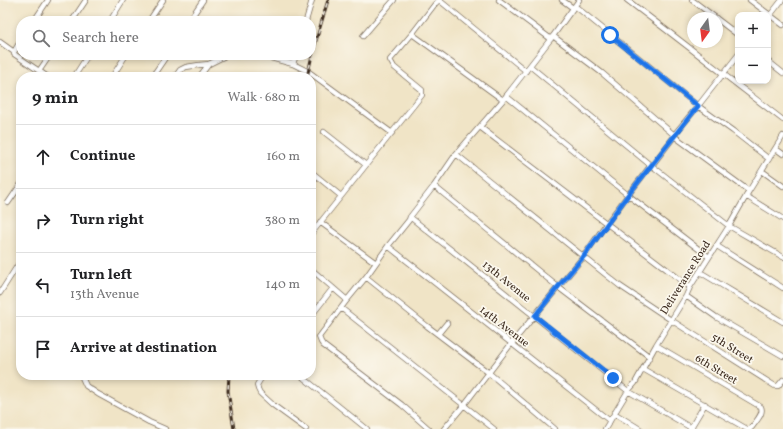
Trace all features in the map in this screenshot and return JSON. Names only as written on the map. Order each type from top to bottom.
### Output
[{"type":"street","points":[[37,16],[48,0]]},
{"type":"street","points":[[75,16],[86,0]]},
{"type":"street","points":[[113,16],[123,0]]},
{"type":"street","points":[[152,16],[163,0]]},
{"type":"street","points":[[307,16],[312,0]]},
{"type":"street","points":[[362,36],[394,0]]},
{"type":"street","points":[[316,227],[422,95],[422,90],[394,67],[390,60],[439,0],[526,71]]},
{"type":"street","points":[[499,0],[614,83],[674,136],[749,191]]},
{"type":"street","points":[[562,0],[574,7],[698,106],[769,159]]},
{"type":"street","points":[[430,429],[402,405],[321,342],[321,334],[409,220],[456,154],[505,98],[579,0]]},
{"type":"street","points":[[627,0],[783,120]]},
{"type":"street","points":[[692,0],[708,12]]},
{"type":"street","points":[[750,0],[764,12]]},
{"type":"street","points":[[771,14],[782,0]]},
{"type":"street","points":[[192,16],[201,1]]},
{"type":"street","points":[[771,17],[783,25]]},
{"type":"street","points":[[723,23],[735,33]]},
{"type":"street","points":[[412,34],[505,98],[709,257]]},
{"type":"street","points":[[0,42],[14,52],[16,55]]},
{"type":"street","points":[[444,429],[489,374],[511,344],[584,256],[628,195],[735,59]]},
{"type":"street","points":[[23,60],[39,71],[47,60]]},
{"type":"street","points":[[77,72],[85,60]]},
{"type":"street","points":[[115,72],[123,60]]},
{"type":"street","points":[[155,72],[164,60]]},
{"type":"street","points":[[179,72],[186,67],[209,64],[217,60]]},
{"type":"street","points":[[278,60],[293,64],[309,72]]},
{"type":"street","points":[[293,64],[294,60]]},
{"type":"street","points":[[771,63],[783,73]]},
{"type":"street","points":[[203,72],[209,64]]},
{"type":"street","points":[[530,66],[651,165],[730,226],[783,257]]},
{"type":"street","points":[[316,77],[392,133]]},
{"type":"street","points":[[480,127],[690,287]]},
{"type":"street","points":[[324,132],[366,165]]},
{"type":"street","name":"Deliverance Road","points":[[605,429],[628,391],[635,383],[690,287],[730,226],[746,196],[783,136]]},
{"type":"street","points":[[776,149],[783,154]]},
{"type":"street","points":[[456,154],[620,286],[671,320]]},
{"type":"street","points":[[762,171],[783,186]]},
{"type":"street","points":[[316,176],[341,196]]},
{"type":"street","points":[[434,186],[558,287],[650,357]]},
{"type":"street","points":[[8,203],[16,191]]},
{"type":"street","points":[[746,196],[783,219]]},
{"type":"street","name":"13th Avenue","points":[[410,217],[628,391],[691,429]]},
{"type":"street","points":[[320,222],[376,263]]},
{"type":"street","name":"14th Avenue","points":[[388,246],[610,421]]},
{"type":"street","points":[[717,246],[783,288]]},
{"type":"street","points":[[0,293],[16,268]]},
{"type":"street","points":[[700,272],[783,322]]},
{"type":"street","points":[[316,273],[347,300]]},
{"type":"street","points":[[366,277],[556,429]]},
{"type":"street","points":[[316,310],[333,288]]},
{"type":"street","points":[[686,296],[716,317],[783,356]]},
{"type":"street","points":[[341,308],[494,429]]},
{"type":"street","name":"5th Street","points":[[671,320],[776,386],[778,386],[783,380]]},
{"type":"street","points":[[438,334],[447,323]]},
{"type":"street","name":"6th Street","points":[[656,345],[761,407],[762,414],[752,427],[746,429],[704,404]]},
{"type":"street","points":[[643,369],[704,404],[691,429]]},
{"type":"street","points":[[83,380],[86,386],[98,394],[149,422],[165,429]]},
{"type":"street","points":[[260,380],[257,385],[260,393],[273,405],[306,429]]},
{"type":"street","points":[[306,380],[367,429]]},
{"type":"street","points":[[614,413],[640,429]]},
{"type":"railway","points":[[316,41],[328,0]]},
{"type":"railway","points":[[308,72],[311,60]]},
{"type":"railway","points":[[229,380],[228,391],[234,429]]},
{"type":"route","points":[[610,35],[698,106],[628,195],[584,256],[535,316],[613,378]]}]
